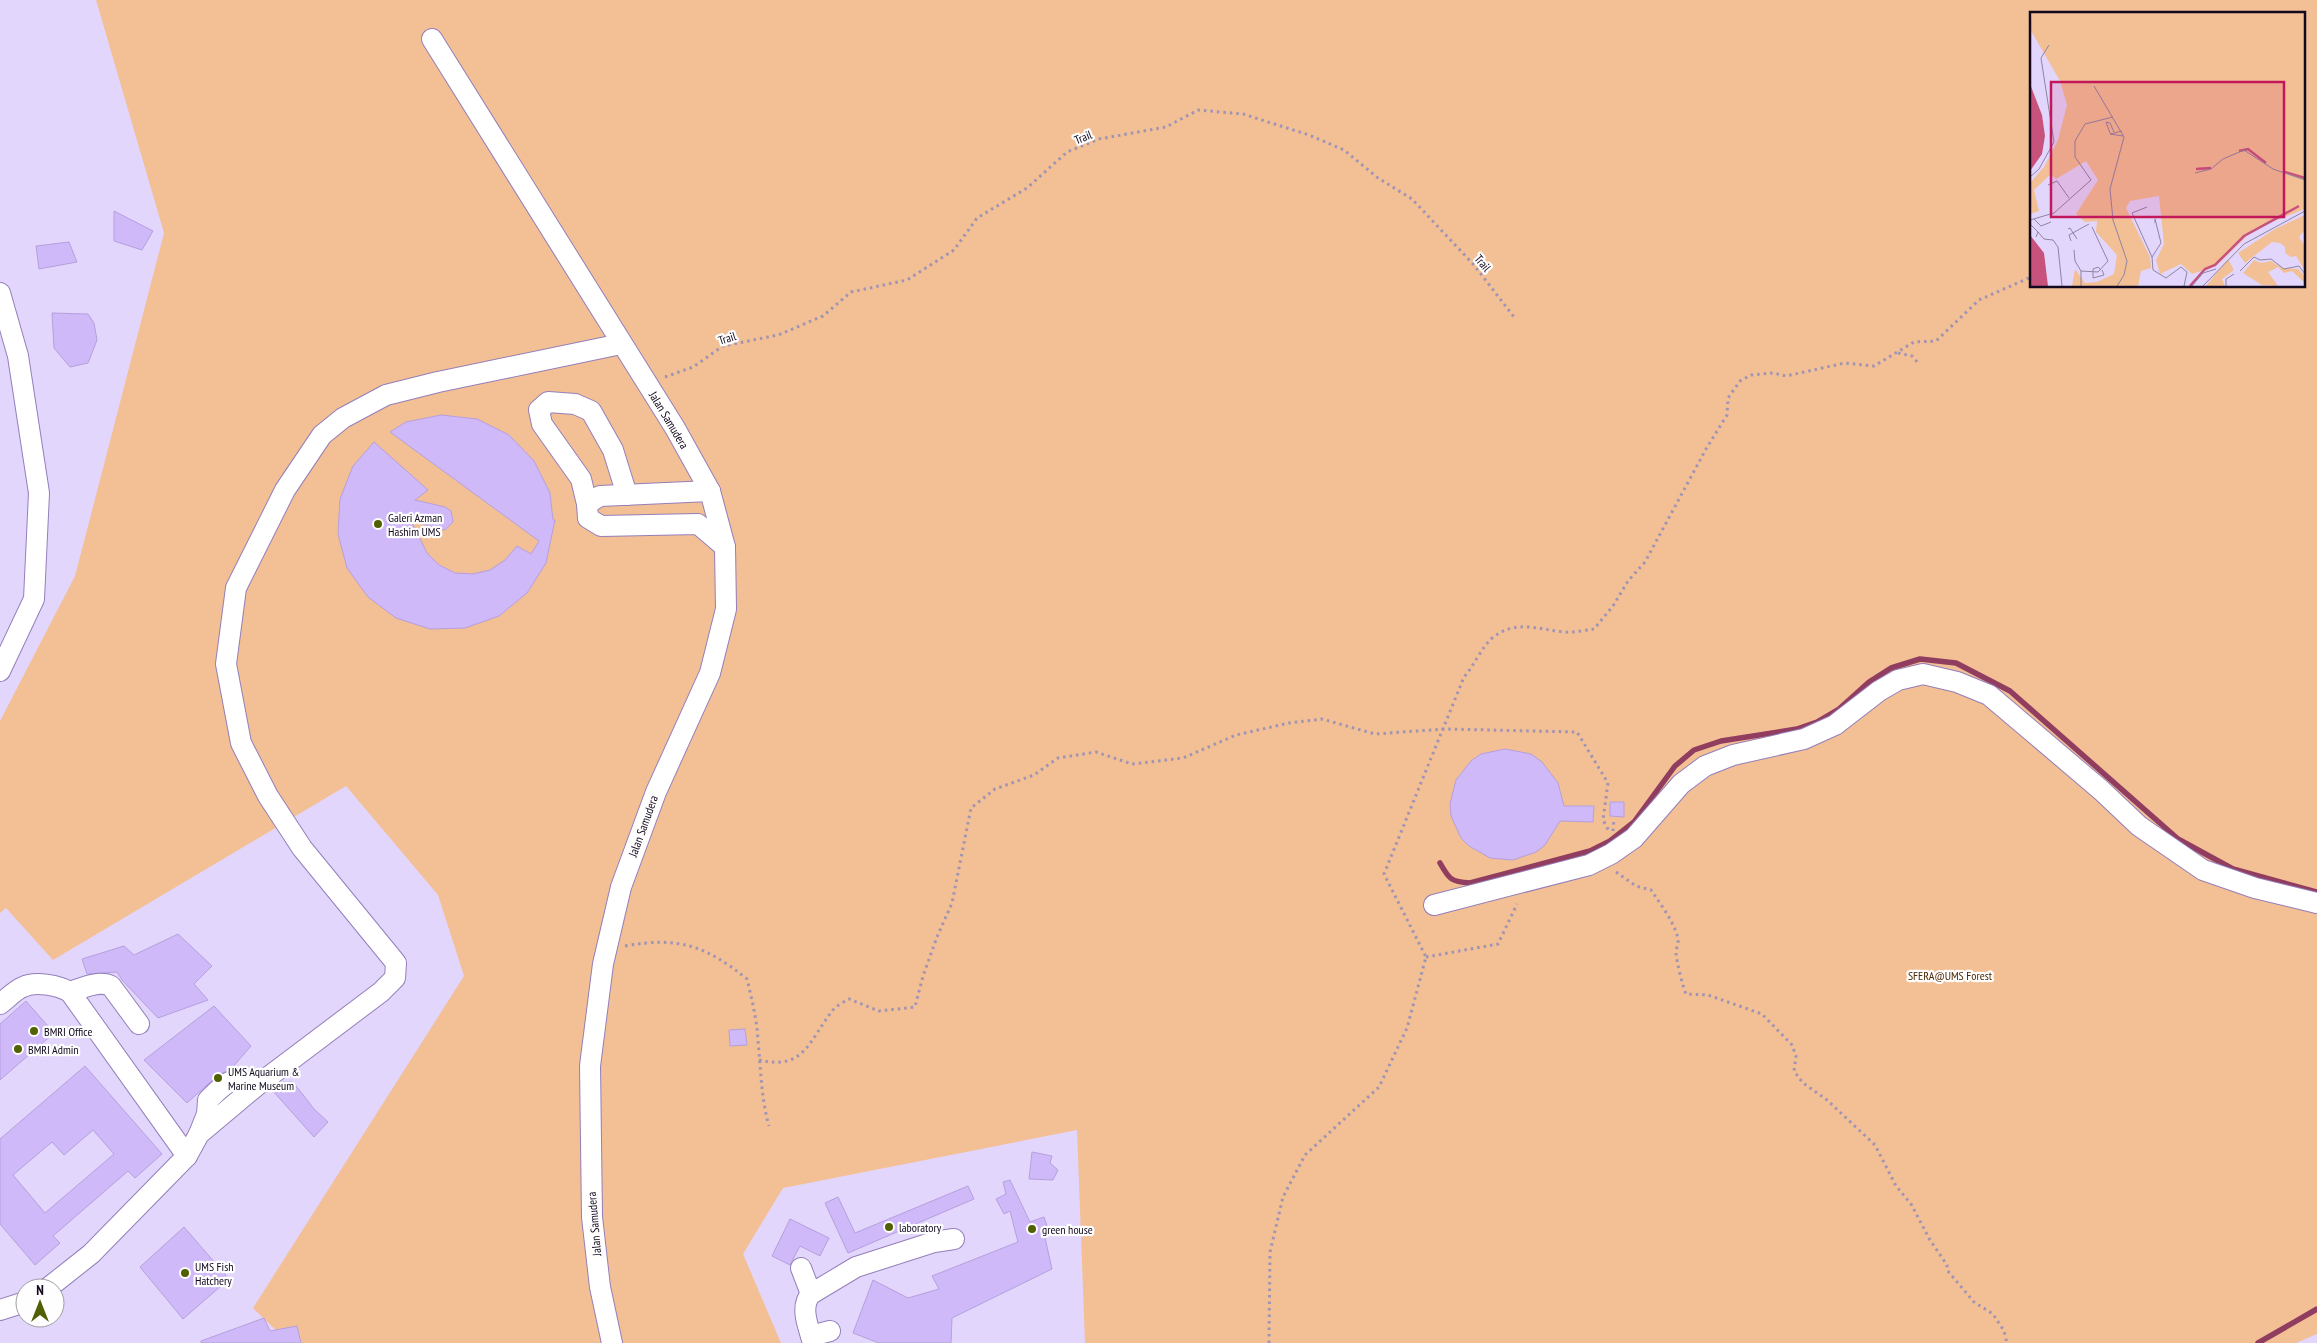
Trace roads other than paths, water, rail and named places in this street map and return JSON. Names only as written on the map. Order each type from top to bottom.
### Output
[{"type":"street","name":"Jalan Samudera","points":[[432,39],[647,384],[710,491],[725,547],[726,610],[710,673],[656,792],[622,888],[603,964],[590,1066],[592,1217],[600,1287],[612,1343]]},
{"type":"street","points":[[0,293],[18,356],[39,493],[34,600],[0,671]]},
{"type":"street","points":[[61,1278],[92,1254],[187,1156],[200,1134],[255,1087],[381,992],[395,978],[396,963],[302,848],[268,796],[241,743],[226,664],[236,588],[285,490],[322,435],[344,418],[386,396],[438,382],[622,344]]},
{"type":"street","points":[[627,495],[613,450],[591,411],[575,404],[548,402],[539,410],[542,424],[581,480],[587,504],[588,518],[601,526],[698,524],[725,547]]},
{"type":"street","points":[[587,504],[600,496],[710,491]]},
{"type":"street","points":[[1434,905],[1589,865],[1611,854],[1634,838],[1681,784],[1705,766],[1733,755],[1804,739],[1835,726],[1879,691],[1898,680],[1923,674],[1956,682],[1989,695],[2062,759],[2101,790],[2139,826],[2203,870],[2256,888],[2317,903]]},
{"type":"street","points":[[0,1004],[23,986],[38,984],[64,988],[70,992],[187,1156]]},
{"type":"street","points":[[70,992],[99,984],[107,984],[111,986],[139,1024]]},
{"type":"street","points":[[820,1337],[805,1307],[805,1300],[811,1294],[856,1267],[934,1242],[954,1239]]},
{"type":"street","points":[[801,1268],[811,1294]]},
{"type":"street","points":[[0,1310],[15,1305]]},
{"type":"waterway","points":[[1592,850],[1610,841],[1634,822],[1675,766],[1694,750],[1721,741],[1797,729],[1817,722],[1839,709],[1869,682],[1891,668],[1920,659],[1956,663],[2010,691],[2178,839],[2233,869],[2317,892]]},
{"type":"waterway","points":[[1440,863],[1451,879],[1470,883],[1590,851]]},
{"type":"waterway","points":[[2258,1343],[2317,1309]]},
{"type":"place","name":"Galeri Azman Hashim UMS","points":[[378,524]]},
{"type":"place","name":"BMRI Office","points":[[34,1031]]},
{"type":"place","name":"BMRI Admin","points":[[18,1049]]},
{"type":"place","name":"UMS Aquarium & Marine Museum","points":[[218,1078]]},
{"type":"place","name":"laboratory","points":[[889,1227]]},
{"type":"place","name":"green house","points":[[1032,1229]]},
{"type":"place","name":"UMS Fish Hatchery","points":[[185,1273]]},
{"type":"park label","name":"SFERA@UMS Forest","points":[[1950,975]]}]
